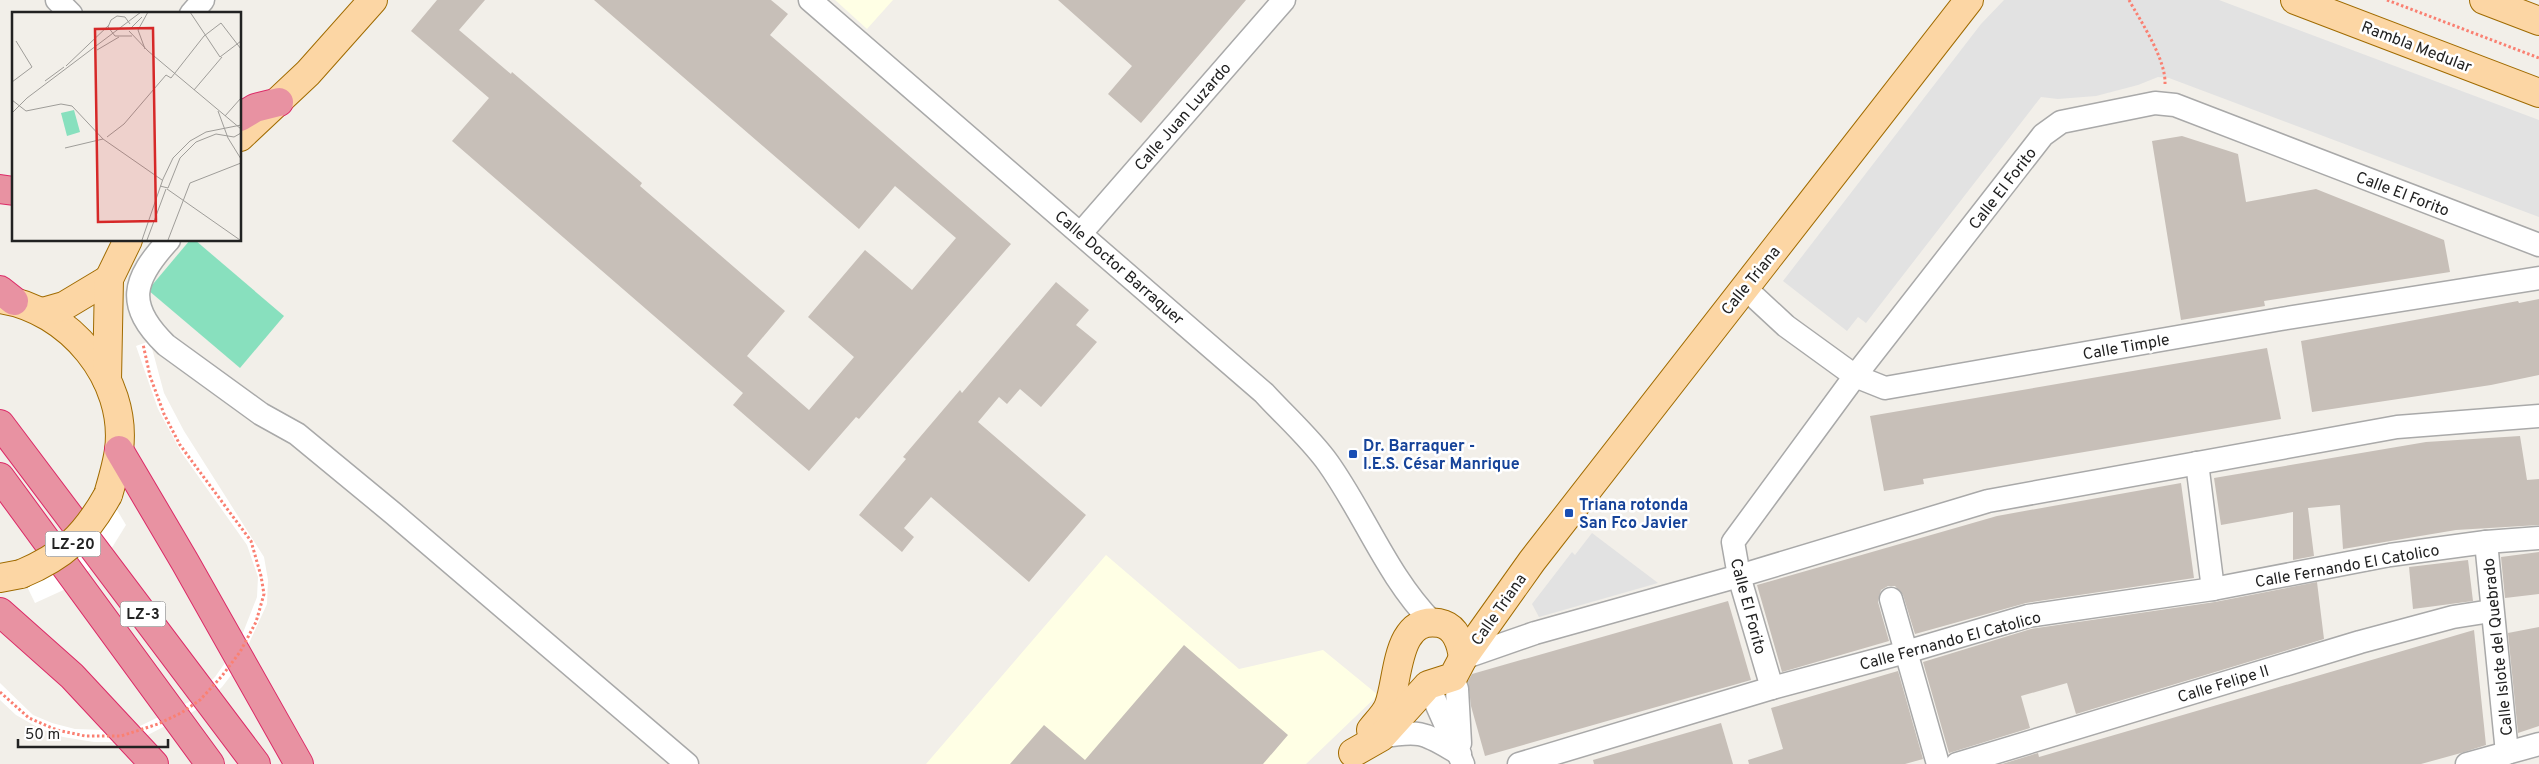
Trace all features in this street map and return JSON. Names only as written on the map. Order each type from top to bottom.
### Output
[{"type":"highway","points":[[241,116],[255,108],[279,102]]},
{"type":"highway","name":"LZ-3","points":[[0,424],[256,764]]},
{"type":"highway","points":[[119,450],[185,562],[298,764]]},
{"type":"highway","name":"LZ-3","points":[[0,478],[210,764]]},
{"type":"highway","points":[[0,612],[72,676],[154,764]]},
{"type":"main road","points":[[241,136],[279,102],[373,0]]},
{"type":"main road","name":"Calle Triana","points":[[1458,667],[1532,561],[1969,0]]},
{"type":"main road","name":"Rambla Medular","points":[[2295,0],[2539,92]]},
{"type":"main road","points":[[2484,0],[2539,21]]},
{"type":"main road","points":[[107,380],[109,279],[128,241]]},
{"type":"main road","points":[[43,312],[64,306],[109,279]]},
{"type":"main road","name":"LZ-20","points":[[5,297],[43,312],[80,340],[107,380],[115,402],[119,426],[119,450],[108,495],[93,522],[73,544],[49,562],[10,576]]},
{"type":"main road","name":"Calle Triana","points":[[1438,623],[1481,612],[1532,561]]},
{"type":"main road","points":[[1438,623],[1460,638],[1458,667],[1428,685],[1381,736],[1347,758],[1389,707],[1402,651],[1414,628],[1438,623]]},
{"type":"main road","points":[[1402,651],[1410,676],[1428,685]]},
{"type":"street","points":[[56,0],[69,12]]},
{"type":"street","points":[[193,12],[203,0]]},
{"type":"street","name":"Calle Doctor Barraquer","points":[[810,0],[1264,393],[1328,463],[1391,569],[1416,606],[1438,623]]},
{"type":"street","name":"Calle Juan Luzardo","points":[[1081,233],[1284,0]]},
{"type":"street","name":"Calle El Forito","points":[[1772,688],[1739,576],[1733,542],[1854,376],[2044,135],[2061,122],[2155,102],[2175,105],[2539,245]]},
{"type":"street","points":[[168,241],[143,274],[136,293],[142,312],[153,332],[166,345],[261,414],[304,440],[687,764]]},
{"type":"street","name":"Calle Timple","points":[[1745,288],[1786,326],[1854,376],[1885,388],[2291,317],[2539,278]]},
{"type":"street","points":[[1462,759],[1457,689],[1458,667],[1535,633],[1739,576],[1988,500],[2397,427],[2539,416]]},
{"type":"street","points":[[2197,463],[2213,589]]},
{"type":"street","name":"Calle Fernando El Catolico","points":[[1519,764],[1772,688],[1906,652],[2028,616],[2213,589],[2390,555],[2486,542],[2539,538]]},
{"type":"street","name":"Calle Islote del Quebrado","points":[[2486,542],[2491,611],[2507,753]]},
{"type":"street","name":"Calle Doctor Barraquer","points":[[1391,569],[1408,618],[1402,651]]},
{"type":"street","points":[[1891,599],[1938,764]]},
{"type":"street","name":"Calle Felipe II","points":[[1957,764],[2360,642],[2453,617],[2491,611]]},
{"type":"street","points":[[1428,685],[1462,759]]},
{"type":"street","points":[[1381,736],[1411,731],[1425,734],[1462,759]]},
{"type":"street","points":[[2467,764],[2539,744]]},
{"type":"path","points":[[2130,0],[2155,49],[2166,78],[2165,104]]},
{"type":"path","points":[[2387,0],[2539,58]]},
{"type":"path","points":[[0,692],[28,718],[57,730],[85,736],[121,736],[158,724],[181,713],[200,700],[222,676],[240,652],[256,622],[264,594],[262,576],[251,541],[180,445],[164,414],[150,376],[143,344]]},
{"type":"shaded area","points":[[835,0],[893,0],[867,29]]},
{"type":"shaded area","points":[[2004,0],[2219,0],[2539,120],[2539,217],[2169,78],[2158,77],[2138,85],[2096,96],[2058,99],[2041,97],[1866,323],[1858,317],[1847,331],[1783,281],[1981,24]]},
{"type":"shaded area","points":[[1592,533],[1658,583],[1539,617],[1532,604],[1572,552],[1575,555]]},
{"type":"shaded area","points":[[1106,555],[1239,669],[1323,650],[1378,695],[1306,764],[926,764]]},
{"type":"green space","points":[[189,241],[196,241],[284,316],[240,368],[148,290]]},
{"type":"pier","points":[[150,341],[164,393],[184,431],[264,557],[268,580],[267,604],[239,665],[222,687],[198,709],[142,738],[118,742],[94,742],[63,737],[39,728],[16,715],[0,700],[0,683],[33,715],[52,723],[75,729],[105,730],[138,727],[191,701],[215,677],[239,643],[257,597],[258,577],[247,545],[181,452],[158,409],[136,346]]},
{"type":"pier","points":[[108,495],[126,525],[113,546],[93,567],[68,588],[35,603],[21,574]]},
{"type":"building","points":[[437,0],[485,0],[459,30],[511,74],[512,72],[642,183],[640,186],[785,311],[747,356],[809,410],[854,357],[808,317],[865,250],[912,290],[956,238],[895,186],[859,229],[594,0],[771,0],[788,14],[770,35],[1011,244],[859,419],[856,417],[809,471],[733,405],[743,393],[452,141],[489,98],[411,31]]},
{"type":"building","points":[[1058,0],[1246,0],[1141,123],[1108,94],[1132,66]]},
{"type":"building","points":[[2182,136],[2238,154],[2246,202],[2316,189],[2444,240],[2450,272],[2264,301],[2265,306],[2181,320],[2152,141]]},
{"type":"building","points":[[1056,282],[1089,310],[1076,325],[1097,342],[1041,407],[1020,389],[1007,404],[999,397],[978,422],[1086,515],[1029,582],[931,497],[904,528],[914,537],[902,552],[859,515],[906,459],[903,457],[960,390],[962,393]]},
{"type":"building","points":[[2539,299],[2539,375],[2491,385],[2312,412],[2301,341],[2518,301],[2519,303]]},
{"type":"building","points":[[2267,348],[2281,419],[1923,479],[1924,484],[1884,491],[1870,416]]},
{"type":"building","points":[[2520,436],[2527,480],[2539,479],[2539,525],[2456,530],[2343,549],[2340,505],[2308,508],[2314,556],[2293,560],[2293,512],[2221,525],[2214,478],[2426,442]]},
{"type":"building","points":[[2181,483],[2194,578],[2026,603],[1915,634],[1903,595],[1895,586],[1888,586],[1881,590],[1878,602],[1889,641],[1782,672],[1757,585],[1997,516]]},
{"type":"building","points":[[2539,552],[2539,594],[2505,598],[2501,557]]},
{"type":"building","points":[[2468,560],[2473,601],[2413,609],[2409,567]]},
{"type":"building","points":[[2317,582],[2324,639],[2076,714],[2067,683],[2021,696],[2030,728],[1949,753],[1923,662],[2031,629],[2215,602]]},
{"type":"building","points":[[1728,601],[1751,680],[1485,756],[1471,706],[1468,681],[1472,674]]},
{"type":"building","points":[[2539,627],[2539,726],[2518,733],[2508,633]]},
{"type":"building","points":[[2474,630],[2486,745],[2461,753],[2421,764],[2002,764],[2038,753],[2039,757]]},
{"type":"building","points":[[1184,645],[1288,735],[1263,764],[1010,764],[1044,725],[1085,760]]},
{"type":"building","points":[[1898,671],[1923,759],[1905,764],[1749,764],[1748,760],[1783,749],[1771,708]]},
{"type":"building","points":[[1721,723],[1733,764],[1594,764],[1593,760]]},
{"type":"place","name":"Dr. Barraquer - I.E.S. César Manrique","points":[[1353,454]]},
{"type":"place","name":"Triana rotonda San Fco Javier","points":[[1569,513]]}]
